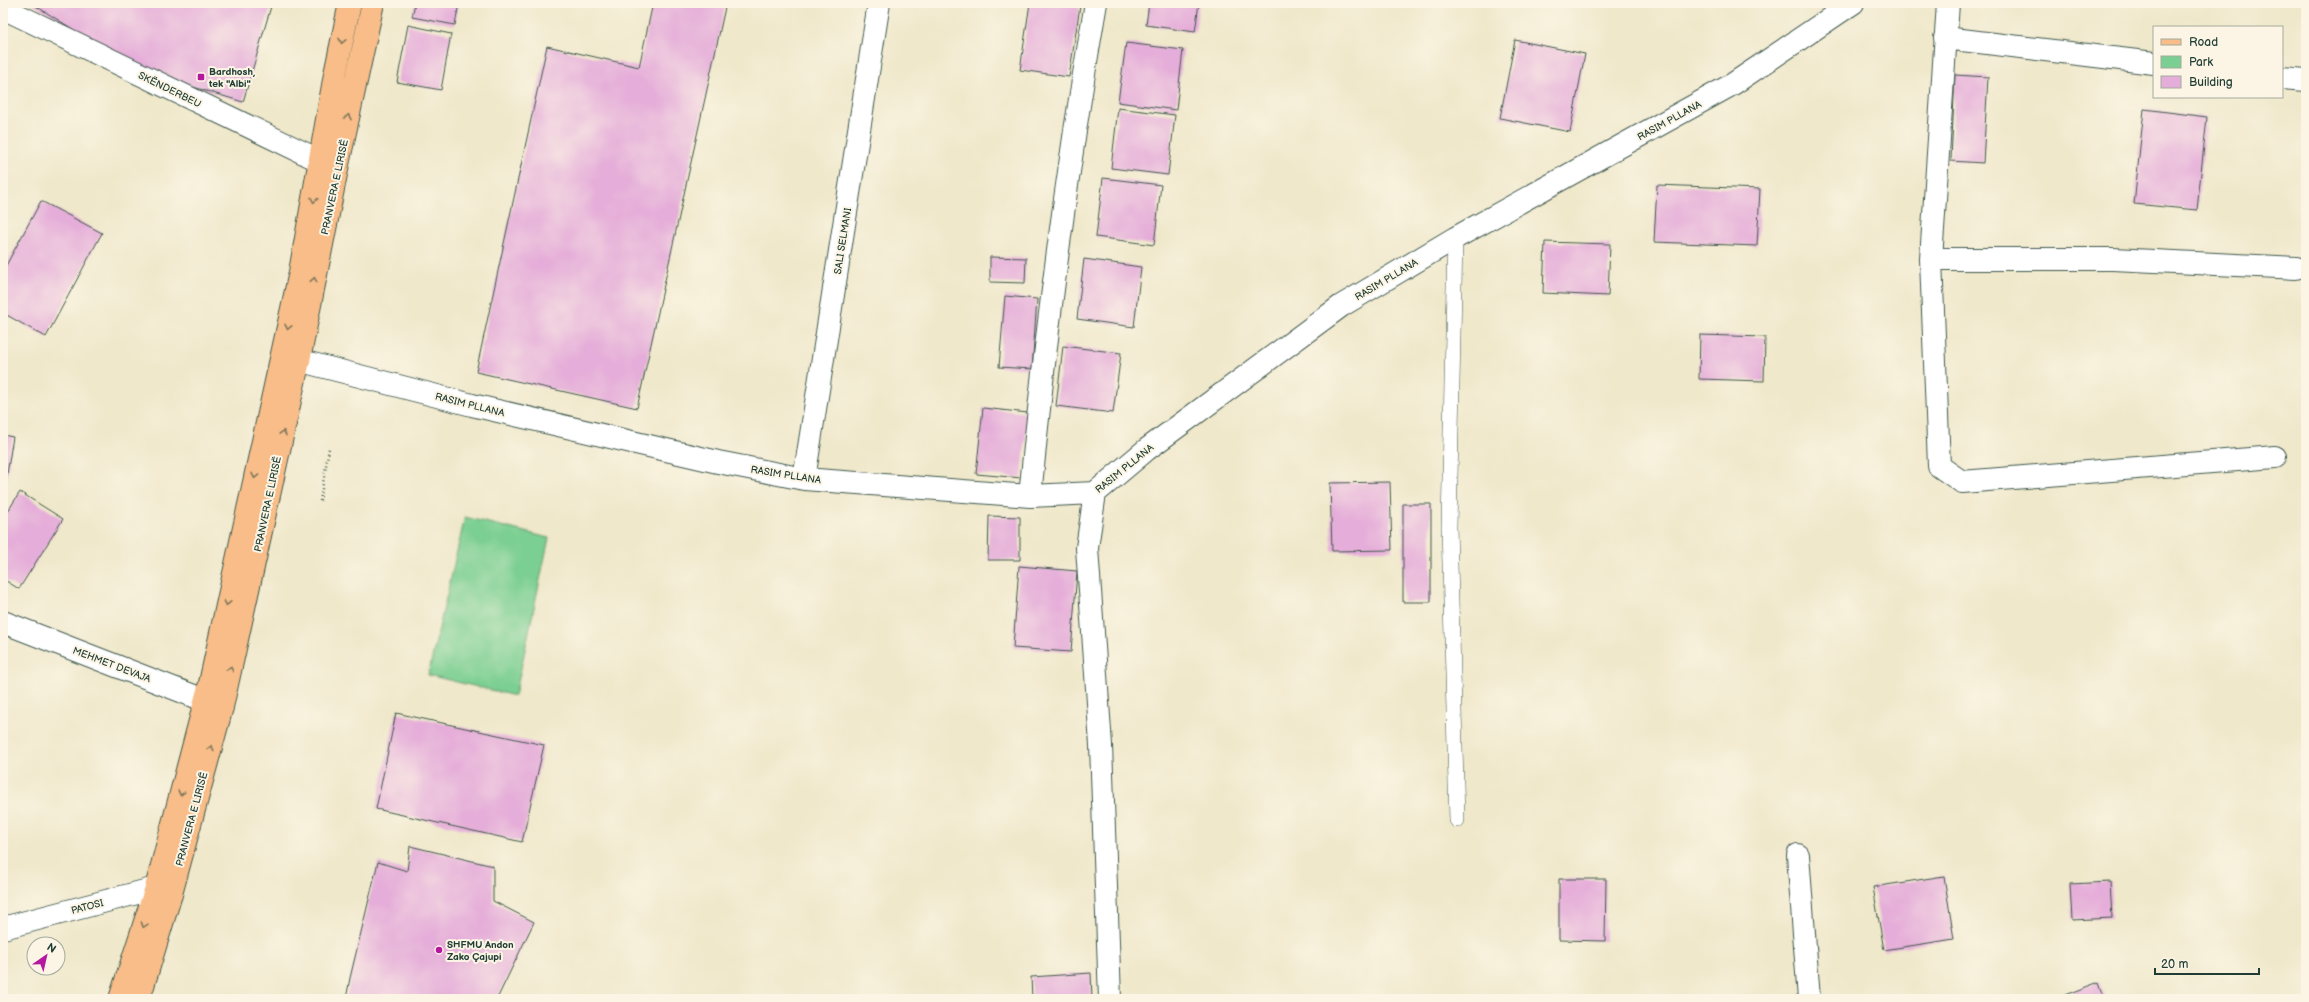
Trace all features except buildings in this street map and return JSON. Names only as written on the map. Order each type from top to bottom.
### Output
[{"type":"main road","name":"PRANVERA E LIRISË","points":[[328,165],[335,74],[350,3]]},
{"type":"main road","name":"PRANVERA E LIRISË","points":[[139,999],[164,891],[214,704],[290,358],[328,165],[373,3]]},
{"type":"main road","name":"PRANVERA E LIRISË","points":[[120,999],[164,891]]},
{"type":"street","name":"SALI SELMANI","points":[[804,479],[879,3]]},
{"type":"street","points":[[1030,496],[1043,365],[1072,142],[1096,3]]},
{"type":"street","name":"RASIM PLLANA","points":[[290,358],[472,405],[718,462],[804,479],[1030,496],[1095,493],[1146,450],[1341,306],[1455,238],[1733,84],[1853,3]]},
{"type":"street","points":[[1948,3],[1931,259],[1939,466],[1962,482],[2275,458]]},
{"type":"street","name":"SKËNDERBEU","points":[[3,8],[328,165]]},
{"type":"street","points":[[1945,38],[2153,63]]},
{"type":"street","points":[[2283,78],[2306,80]]},
{"type":"street","points":[[1931,259],[2113,259],[2296,268]]},
{"type":"street","points":[[1095,493],[1086,548],[1101,745],[1110,999]]},
{"type":"street","name":"MEHMET DEVAJA","points":[[3,622],[214,704]]},
{"type":"street","points":[[1798,855],[1809,999]]},
{"type":"street","name":"PATOSI","points":[[3,928],[164,891]]},
{"type":"lane","points":[[1455,238],[1449,527],[1457,820]]},
{"type":"path","points":[[320,501],[329,448]]},
{"type":"green space","points":[[465,517],[549,538],[515,696],[428,675]]},
{"type":"place","name":"Bardhosh, tek \"Albi\"","points":[[201,77]]},
{"type":"place","name":"SHFMU Andon Zako Çajupi","points":[[439,950]]}]
